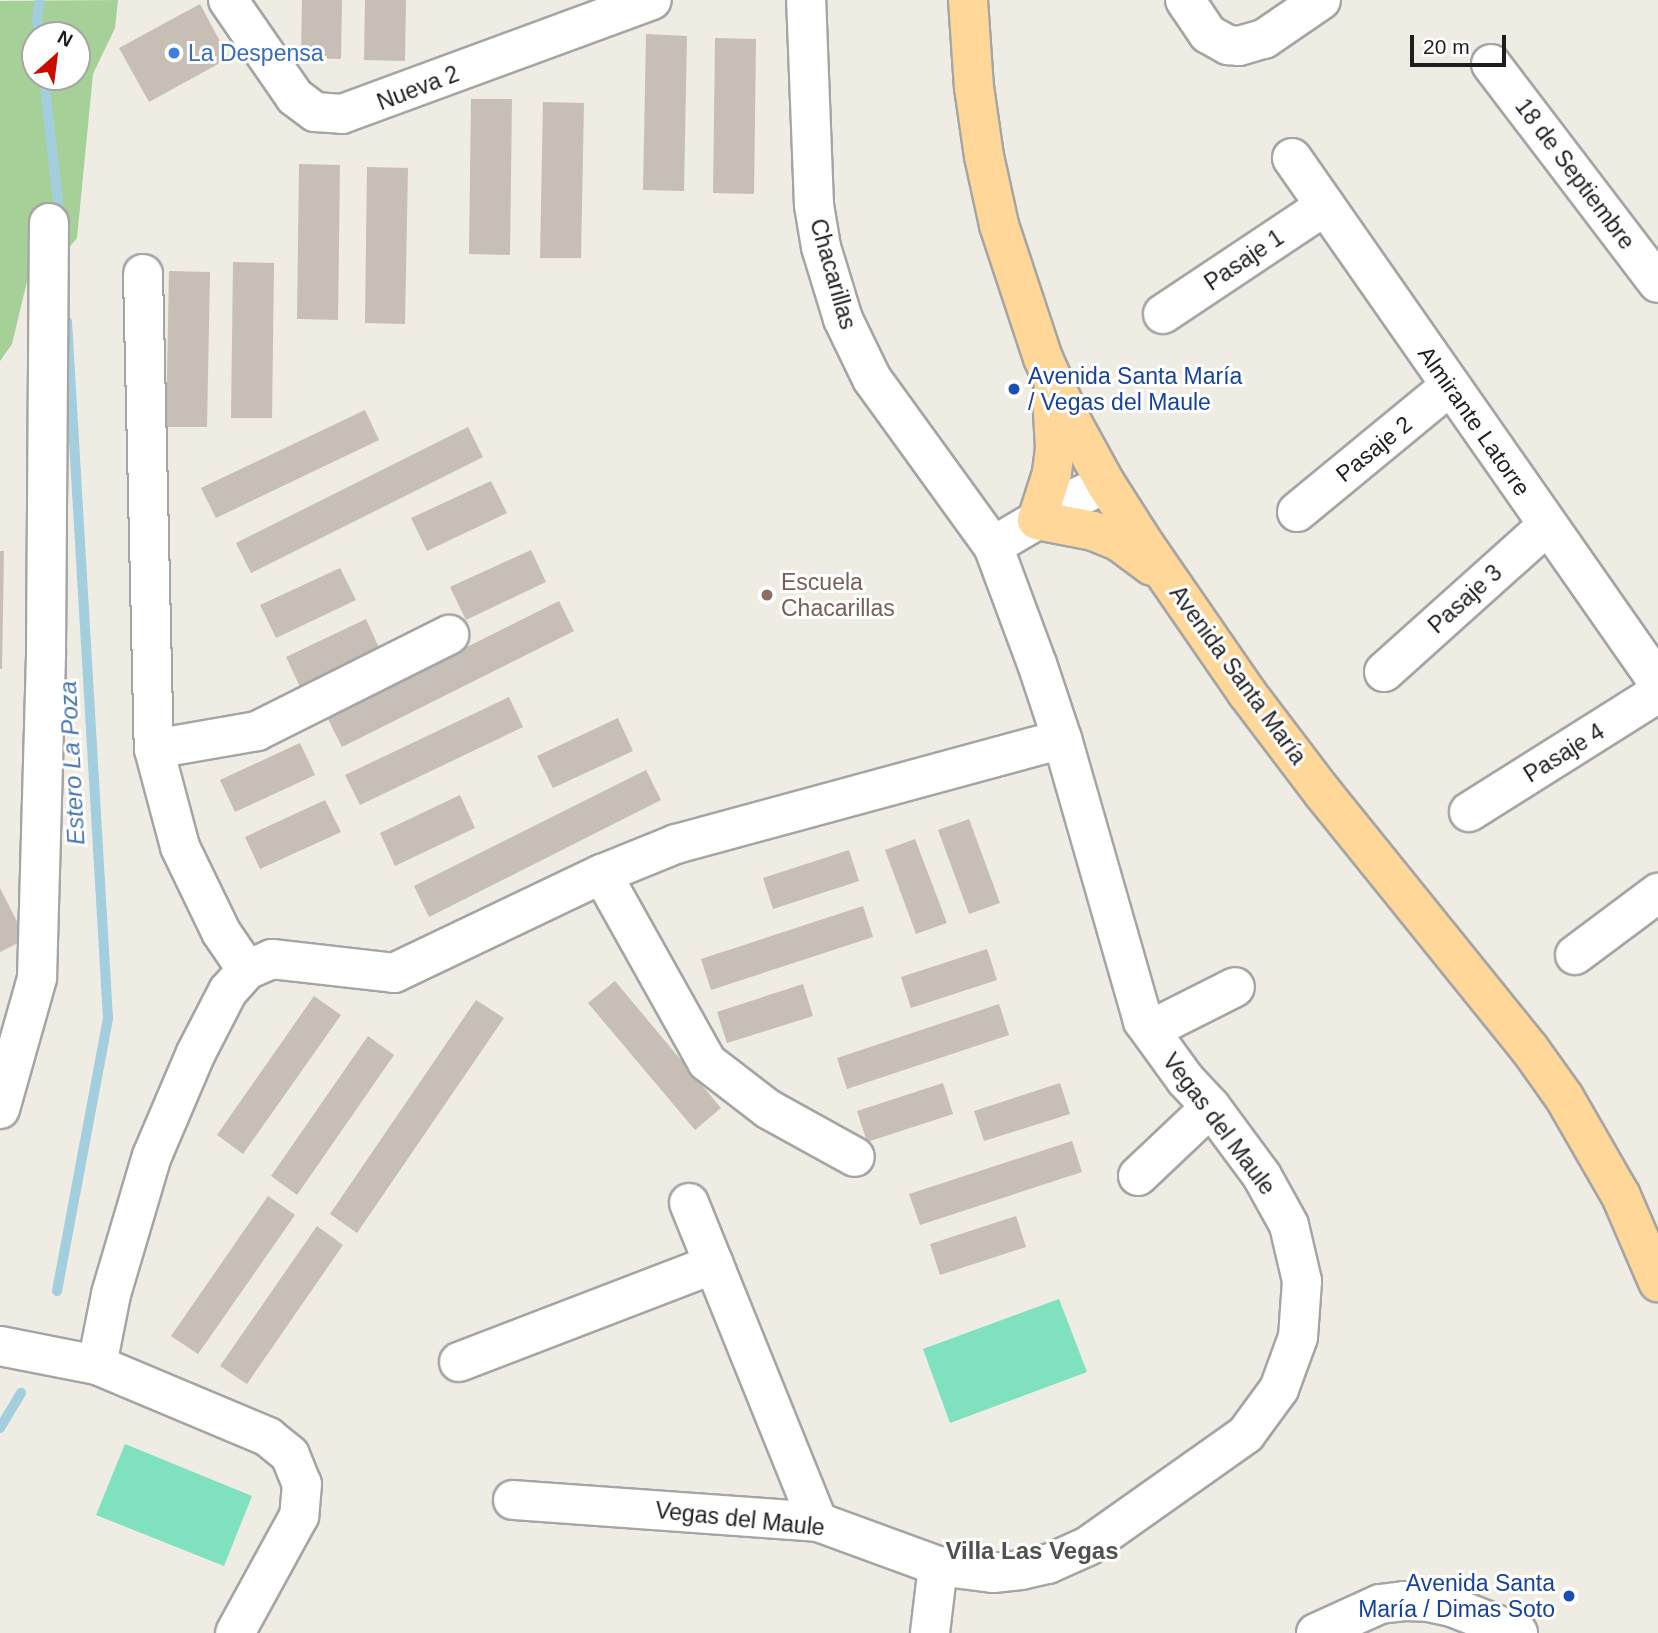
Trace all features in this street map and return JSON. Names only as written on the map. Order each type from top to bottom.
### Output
[{"type":"main road","name":"Avenida Santa María","points":[[968,0],[974,87],[984,156],[999,225],[1043,358],[1072,422],[1106,484],[1247,693],[1529,1048],[1564,1097],[1621,1196],[1658,1282]]},
{"type":"main road","points":[[1043,358],[1051,387],[1055,448],[1052,473],[1037,520],[1066,523],[1118,541],[1150,564],[1178,593]]},
{"type":"street","name":"Nueva 2","points":[[228,0],[295,97],[315,111],[327,114],[357,111],[652,0]]},
{"type":"street","name":"Chacarillas","points":[[806,0],[812,184],[821,247],[832,288],[856,350],[872,379],[993,546]]},
{"type":"street","points":[[1185,0],[1208,34],[1228,45],[1252,44],[1321,0]]},
{"type":"street","name":"18 de Septiembre","points":[[1491,64],[1658,283]]},
{"type":"street","name":"Almirante Latorre","points":[[1292,158],[1658,682]]},
{"type":"street","name":"Pasaje 1","points":[[1163,314],[1325,206]]},
{"type":"street","points":[[0,1109],[37,978],[46,651],[49,223]]},
{"type":"street","points":[[144,274],[154,749],[180,847],[220,932],[247,970]]},
{"type":"street","name":"Pasaje 2","points":[[1297,512],[1450,386]]},
{"type":"street","points":[[993,546],[1106,484]]},
{"type":"street","name":"Pasaje 3","points":[[1384,672],[1547,526]]},
{"type":"street","name":"Vegas del Maule","points":[[513,1500],[818,1522],[938,1566],[993,1573],[1021,1570],[1068,1556],[1106,1533],[1246,1434],[1279,1389],[1298,1336],[1302,1309],[1298,1253],[1278,1200],[1211,1107],[1185,1079],[1143,1021],[1038,664],[993,546]]},
{"type":"street","points":[[154,749],[257,732],[449,635]]},
{"type":"street","name":"Pasaje 4","points":[[1469,812],[1658,693]]},
{"type":"street","points":[[97,1365],[117,1271],[152,1156],[196,1053],[228,991],[247,970],[272,960],[394,973],[602,874],[676,844],[1062,740]]},
{"type":"street","points":[[602,874],[707,1062],[768,1109],[856,1157]]},
{"type":"street","points":[[1575,955],[1658,894]]},
{"type":"street","points":[[1150,1030],[1235,987]]},
{"type":"street","points":[[1138,1176],[1211,1107]]},
{"type":"street","points":[[689,1203],[818,1522]]},
{"type":"street","points":[[459,1362],[714,1264]]},
{"type":"street","points":[[0,1346],[97,1365],[268,1437],[290,1455],[302,1484],[299,1516],[235,1633]]},
{"type":"street","points":[[930,1633],[938,1566]]},
{"type":"street","points":[[1316,1633],[1381,1604],[1404,1601],[1452,1607],[1518,1633]]},
{"type":"green space","points":[[118,0],[115,28],[93,74],[77,238],[62,256],[29,273],[12,344],[0,361],[0,1]]},
{"type":"green space","points":[[1059,1299],[1087,1372],[950,1423],[923,1349]]},
{"type":"green space","points":[[125,1444],[252,1496],[224,1566],[96,1515]]},
{"type":"building","points":[[302,0],[342,0],[341,59],[301,58]]},
{"type":"building","points":[[365,0],[406,0],[405,61],[364,60]]},
{"type":"building","name":"La Despensa","points":[[200,4],[229,58],[149,102],[119,48]]},
{"type":"building","points":[[646,34],[687,36],[684,191],[643,190]]},
{"type":"building","points":[[715,38],[756,39],[754,194],[713,193]]},
{"type":"building","points":[[471,99],[512,99],[510,255],[469,254]]},
{"type":"building","points":[[543,102],[584,103],[581,258],[540,258]]},
{"type":"building","points":[[299,164],[340,165],[338,320],[297,319]]},
{"type":"building","points":[[367,167],[408,168],[405,324],[365,323]]},
{"type":"building","points":[[233,262],[274,263],[272,418],[231,418]]},
{"type":"building","points":[[169,271],[210,272],[207,427],[166,427]]},
{"type":"building","points":[[365,410],[379,440],[216,518],[201,488]]},
{"type":"building","points":[[468,427],[483,457],[251,573],[236,543]]},
{"type":"building","points":[[491,481],[507,513],[427,551],[411,518]]},
{"type":"building","points":[[531,550],[546,582],[466,620],[450,587]]},
{"type":"building","points":[[0,551],[4,551],[2,669],[0,669]]},
{"type":"building","points":[[340,568],[356,600],[276,638],[260,605]]},
{"type":"building","points":[[559,601],[574,631],[342,747],[327,717]]},
{"type":"building","points":[[366,619],[381,652],[301,689],[286,657]]},
{"type":"building","points":[[509,697],[523,727],[360,805],[345,775]]},
{"type":"building","points":[[618,718],[633,751],[553,788],[537,756]]},
{"type":"building","points":[[300,743],[315,775],[235,812],[220,780]]},
{"type":"building","points":[[646,770],[661,800],[429,917],[414,886]]},
{"type":"building","points":[[460,795],[475,828],[395,866],[380,833]]},
{"type":"building","points":[[325,800],[341,832],[260,869],[245,837]]},
{"type":"building","points":[[969,819],[1000,903],[969,914],[938,830]]},
{"type":"building","points":[[915,839],[947,923],[916,934],[885,850]]},
{"type":"building","points":[[849,850],[859,881],[773,909],[763,878]]},
{"type":"building","points":[[0,888],[26,939],[0,952]]},
{"type":"building","points":[[863,906],[873,937],[711,990],[701,959]]},
{"type":"building","points":[[987,949],[997,980],[911,1008],[901,977]]},
{"type":"building","points":[[615,981],[721,1108],[695,1130],[588,1003]]},
{"type":"building","points":[[803,984],[813,1016],[727,1043],[717,1012]]},
{"type":"building","points":[[314,996],[341,1015],[243,1154],[217,1135]]},
{"type":"building","points":[[476,1000],[504,1018],[357,1233],[330,1214]]},
{"type":"building","points":[[999,1004],[1009,1035],[847,1089],[837,1058]]},
{"type":"building","points":[[368,1036],[394,1055],[297,1195],[271,1176]]},
{"type":"building","points":[[943,1083],[953,1114],[867,1142],[857,1111]]},
{"type":"building","points":[[1060,1083],[1070,1114],[984,1141],[974,1111]]},
{"type":"building","points":[[1072,1141],[1082,1172],[920,1225],[909,1194]]},
{"type":"building","points":[[268,1196],[295,1215],[198,1354],[171,1336]]},
{"type":"building","points":[[1016,1216],[1026,1247],[940,1275],[930,1244]]},
{"type":"building","points":[[317,1226],[343,1245],[247,1384],[220,1366]]},
{"type":"waterway","points":[[37,21],[40,0]]},
{"type":"waterway","points":[[46,91],[60,219]]},
{"type":"waterway","name":"Estero La Poza","points":[[57,1291],[108,1018],[67,321]]},
{"type":"waterway","name":"Estero La Poza","points":[[0,1428],[21,1393]]},
{"type":"place","name":"La Despensa","points":[[174,53]]},
{"type":"place","name":"Avenida Santa María / Vegas del Maule","points":[[1014,389]]},
{"type":"place","name":"Escuela Chacarillas","points":[[767,595]]},
{"type":"place","name":"Avenida Santa María / Dimas Soto","points":[[1569,1596]]},
{"type":"district","name":"Villa Las Vegas","points":[[1032,1551]]}]
